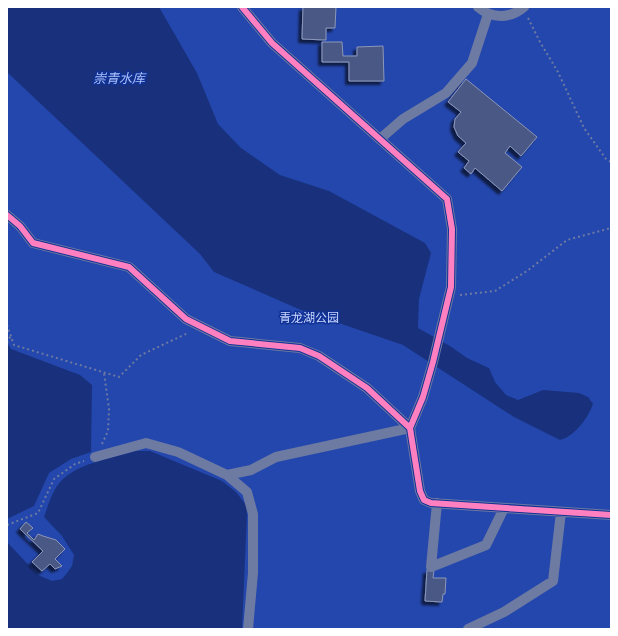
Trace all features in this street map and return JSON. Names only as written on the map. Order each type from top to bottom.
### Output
[{"type":"street","points":[[242,7],[272,43],[447,199],[452,229],[451,287],[434,362],[423,397],[410,428],[420,491],[424,500],[437,503],[611,515]]},
{"type":"street","points":[[478,7],[488,14],[497,16],[506,16],[515,13],[523,7]]},
{"type":"street","points":[[380,139],[403,120],[446,93],[472,63],[488,14]]},
{"type":"street","points":[[7,215],[20,226],[33,243],[129,267],[186,319],[230,341],[300,348],[319,356],[367,388],[410,428]]},
{"type":"street","points":[[227,475],[251,470],[276,457],[410,428]]},
{"type":"street","points":[[95,457],[146,443],[178,452],[227,475],[247,492],[253,514],[253,573],[248,629]]},
{"type":"street","points":[[437,503],[431,567],[486,545],[504,508]]},
{"type":"street","points":[[468,629],[504,612],[553,581],[561,512]]},
{"type":"path","points":[[523,7],[540,42],[558,72],[584,128],[606,159],[611,162]]},
{"type":"path","points":[[449,296],[495,291],[527,271],[567,240],[611,228]]},
{"type":"path","points":[[7,325],[14,345],[120,377],[141,355],[203,327]]},
{"type":"path","points":[[7,343],[11,335]]},
{"type":"path","points":[[7,525],[38,513],[54,479],[75,464],[95,457],[108,431],[109,409],[104,373]]},
{"type":"green space","name":"青龙湖公园","points":[[7,7],[611,7],[611,629],[116,629],[43,583],[7,547]]},
{"type":"water","name":"崇青水库","points":[[7,7],[159,7],[197,73],[218,124],[241,148],[280,175],[329,191],[425,243],[431,253],[419,299],[418,328],[450,346],[467,358],[489,368],[495,382],[506,395],[518,400],[543,390],[579,393],[588,397],[593,404],[588,415],[576,431],[560,440],[514,417],[403,345],[301,310],[214,272],[200,254],[7,72]]},
{"type":"water","points":[[7,343],[11,349],[80,375],[92,385],[91,452],[71,459],[49,473],[34,506],[7,519]]},
{"type":"water","points":[[135,451],[150,451],[222,481],[236,492],[246,505],[247,514],[242,629],[7,629],[7,542],[38,575],[52,581],[62,579],[72,566],[74,555],[62,536],[44,517],[55,489],[64,478],[82,467]]},
{"type":"building","points":[[303,7],[336,7],[335,28],[326,28],[326,40],[302,39]]},
{"type":"building","points":[[322,42],[342,42],[343,56],[357,56],[357,47],[383,46],[384,81],[349,81],[349,62],[322,62]]},
{"type":"building","points":[[466,79],[537,137],[521,156],[510,146],[505,153],[522,167],[502,191],[475,168],[471,174],[464,168],[469,161],[458,152],[466,143],[458,136],[454,127],[455,119],[461,112],[448,102]]},
{"type":"building","points":[[26,522],[33,528],[27,533],[34,540],[38,534],[56,540],[65,549],[55,559],[62,566],[55,569],[50,564],[42,571],[32,562],[43,551],[20,529]]},
{"type":"building","points":[[427,570],[434,570],[433,578],[446,578],[445,594],[443,594],[442,602],[425,601]]},
{"type":"cycle path","points":[[242,7],[272,43],[447,199],[452,229],[451,287],[423,397],[410,428],[420,491],[424,500],[431,503],[611,515]]},
{"type":"cycle path","points":[[7,215],[20,226],[33,243],[129,267],[186,319],[230,341],[300,348],[319,356],[367,388],[410,428]]}]
